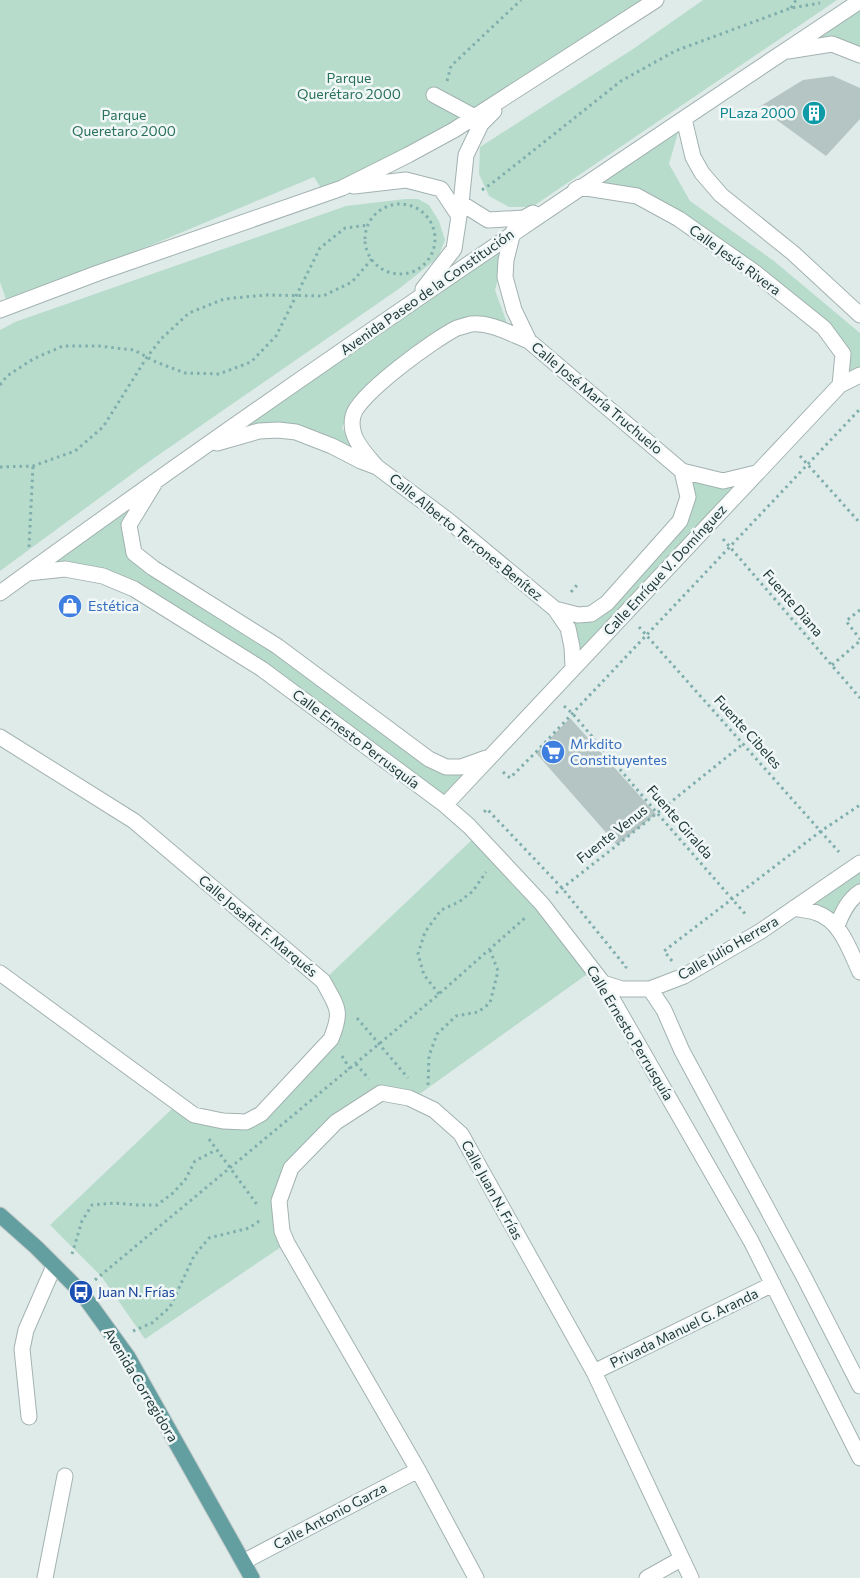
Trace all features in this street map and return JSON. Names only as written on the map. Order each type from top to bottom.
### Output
[{"type":"main road","name":"Avenida Corregidora","points":[[0,1215],[36,1247],[81,1292],[113,1334],[128,1356],[252,1578]]},
{"type":"street","points":[[0,310],[98,273],[342,188],[408,155],[475,117],[656,0]]},
{"type":"street","name":"Avenida Paseo de la Constitución","points":[[0,594],[157,479],[513,232],[860,1]]},
{"type":"street","points":[[784,51],[832,44],[860,55]]},
{"type":"street","points":[[516,92],[481,124],[466,155],[461,203],[488,220],[524,218],[580,187]]},
{"type":"street","points":[[438,97],[475,117]]},
{"type":"street","points":[[684,119],[693,157],[708,180],[721,194],[793,253],[860,315]]},
{"type":"street","points":[[342,188],[406,180],[441,189],[459,216],[454,249],[413,302]]},
{"type":"street","name":"Calle Jesús Rivera","points":[[580,187],[636,196],[679,219],[757,274],[824,328],[834,341],[843,354],[840,385]]},
{"type":"street","name":"Calle José María Truchuelo","points":[[513,232],[506,260],[505,277],[514,310],[529,341],[682,471]]},
{"type":"street","points":[[377,467],[358,444],[352,427],[353,415],[357,406],[379,384],[430,345],[457,328],[483,324],[529,341]]},
{"type":"street","name":"Calle Enríque V. Domínguez","points":[[445,805],[840,385],[860,375]]},
{"type":"street","name":"Calle Alberto Terrones Benítez","points":[[206,446],[259,431],[278,430],[296,432],[377,467],[449,521],[555,609]]},
{"type":"street","points":[[682,471],[723,481],[756,473]]},
{"type":"street","name":"Calle Enríque V. Domínguez","points":[[555,609],[578,615],[590,614],[607,602],[680,521],[688,497],[682,471]]},
{"type":"street","name":"Calle Ernesto Perrusquía","points":[[157,479],[129,525],[134,553],[153,568],[277,646],[429,759],[446,767],[461,767],[488,758]]},
{"type":"street","name":"Calle Ernesto Perrusquía","points":[[28,573],[66,569],[103,576],[134,589],[262,669],[445,805],[469,826],[542,904],[603,983],[751,1241],[860,1458]]},
{"type":"street","points":[[555,609],[568,628],[574,666]]},
{"type":"street","name":"Calle Josafat F. Marqués","points":[[0,737],[134,821],[324,981],[338,1010],[337,1025],[331,1039],[261,1114],[246,1122],[223,1121],[194,1115],[0,973]]},
{"type":"street","name":"Calle Julio Herrera","points":[[603,983],[622,989],[650,989],[684,976],[761,931],[856,866]]},
{"type":"street","points":[[836,926],[846,907],[854,896],[860,892]]},
{"type":"street","points":[[794,908],[817,912],[825,916],[836,926],[860,972]]},
{"type":"street","points":[[650,989],[664,1010],[682,1051],[808,1284],[860,1386]]},
{"type":"street","name":"Calle Juan N. Frías","points":[[476,1578],[418,1470],[287,1243],[282,1231],[279,1201],[291,1168],[336,1122],[381,1093],[409,1098],[434,1110],[461,1134],[594,1372],[691,1578]]},
{"type":"street","points":[[29,1417],[22,1349],[26,1330],[57,1268]]},
{"type":"street","name":"Privada Manuel G. Aranda","points":[[594,1372],[773,1284]]},
{"type":"street","name":"Calle Antonio Garza","points":[[243,1562],[418,1470]]},
{"type":"street","points":[[46,1578],[65,1476]]},
{"type":"street","points":[[647,1578],[681,1559]]},
{"type":"path","points":[[438,97],[451,66],[521,0]]},
{"type":"path","points":[[791,8],[796,0]]},
{"type":"path","points":[[461,203],[495,181],[622,81],[675,51],[791,8],[824,2]]},
{"type":"path","points":[[394,204],[406,204],[420,210],[429,219],[435,238],[433,250],[427,261],[418,269],[405,273],[392,273],[381,268],[372,259],[367,250],[366,233],[369,224],[383,208],[394,204]]},
{"type":"path","points":[[0,385],[6,376],[33,359],[64,346],[99,346],[134,350],[185,374],[219,374],[251,362],[276,336],[320,248],[345,228],[369,224]]},
{"type":"path","points":[[0,467],[33,466],[75,451],[103,428],[147,357],[162,338],[189,313],[224,299],[266,295],[323,296],[352,282],[372,259]]},
{"type":"path","points":[[488,758],[510,778],[573,714],[860,409]]},
{"type":"path","points":[[787,441],[860,522]]},
{"type":"path","points":[[28,573],[33,466]]},
{"type":"path","name":"Fuente Diana","points":[[709,523],[860,698]]},
{"type":"path","points":[[832,665],[860,640],[846,621],[860,610]]},
{"type":"path","name":"Fuente Cibeles","points":[[626,612],[821,831],[856,866]]},
{"type":"path","name":"Fuente Giralda","points":[[549,693],[573,714],[761,931]]},
{"type":"path","name":"Fuente Venus","points":[[81,1292],[439,994],[542,904],[743,744]]},
{"type":"path","points":[[684,976],[664,951],[821,831],[860,805]]},
{"type":"path","points":[[439,994],[424,975],[418,954],[425,932],[442,910],[459,902],[473,892],[496,855]]},
{"type":"path","points":[[428,1087],[429,1056],[437,1034],[456,1016],[478,1012],[490,1003],[498,971],[490,950]]},
{"type":"path","points":[[355,1016],[409,1079]]},
{"type":"path","points":[[194,1115],[216,1150],[260,1208]]},
{"type":"path","points":[[57,1268],[71,1260],[82,1221],[92,1205],[114,1202],[157,1205],[173,1193],[185,1180],[195,1161],[216,1150]]},
{"type":"path","points":[[113,1334],[134,1331],[152,1323],[170,1306],[194,1256],[209,1238],[249,1228],[266,1216]]},
{"type":"green space","name":"Parque Queretaro 2000","points":[[0,0],[656,0],[516,91],[324,193],[314,177],[8,305],[0,282]]},
{"type":"green space","points":[[703,0],[837,0],[532,207],[509,207],[489,196],[479,174],[480,147],[633,49]]},
{"type":"green space","points":[[860,1],[860,55],[832,44],[784,51]]},
{"type":"green space","points":[[681,122],[669,164],[690,201],[774,261],[860,333],[860,374],[840,385],[843,354],[824,328],[637,196],[580,187]]},
{"type":"green space","points":[[418,199],[429,205],[439,221],[445,240],[438,258],[400,288],[147,463],[0,571],[0,330],[15,322],[346,206]]},
{"type":"green space","points":[[511,234],[495,290],[511,334],[455,323],[351,401],[342,428],[367,462],[299,425],[209,442]]},
{"type":"green space","points":[[682,471],[723,481],[756,473],[573,667],[555,609],[590,614],[680,521]]},
{"type":"green space","points":[[157,479],[129,525],[134,553],[429,759],[461,767],[488,758],[445,805],[262,669],[103,576],[28,573]]},
{"type":"green space","points":[[477,835],[593,970],[421,1093],[409,1098],[381,1093],[291,1168],[279,1201],[287,1243],[145,1339],[101,1276],[50,1225],[175,1106],[192,1118],[261,1114],[337,1025],[323,981]]},
{"type":"green space","points":[[860,863],[860,892],[837,926],[806,911],[761,931]]},
{"type":"building","name":"PLaza 2000","points":[[833,76],[860,88],[860,119],[826,156],[759,107],[803,80]]},
{"type":"building","points":[[570,718],[656,814],[617,845],[536,753]]},
{"type":"place","name":"PLaza 2000","points":[[814,113]]},
{"type":"place","name":"Estética","points":[[70,606]]},
{"type":"place","name":"Mrkdito Constituyentes","points":[[553,752]]},
{"type":"place","name":"Juan N. Frías","points":[[81,1292]]},
{"type":"park label","name":"Parque Querétaro 2000","points":[[349,86]]}]
